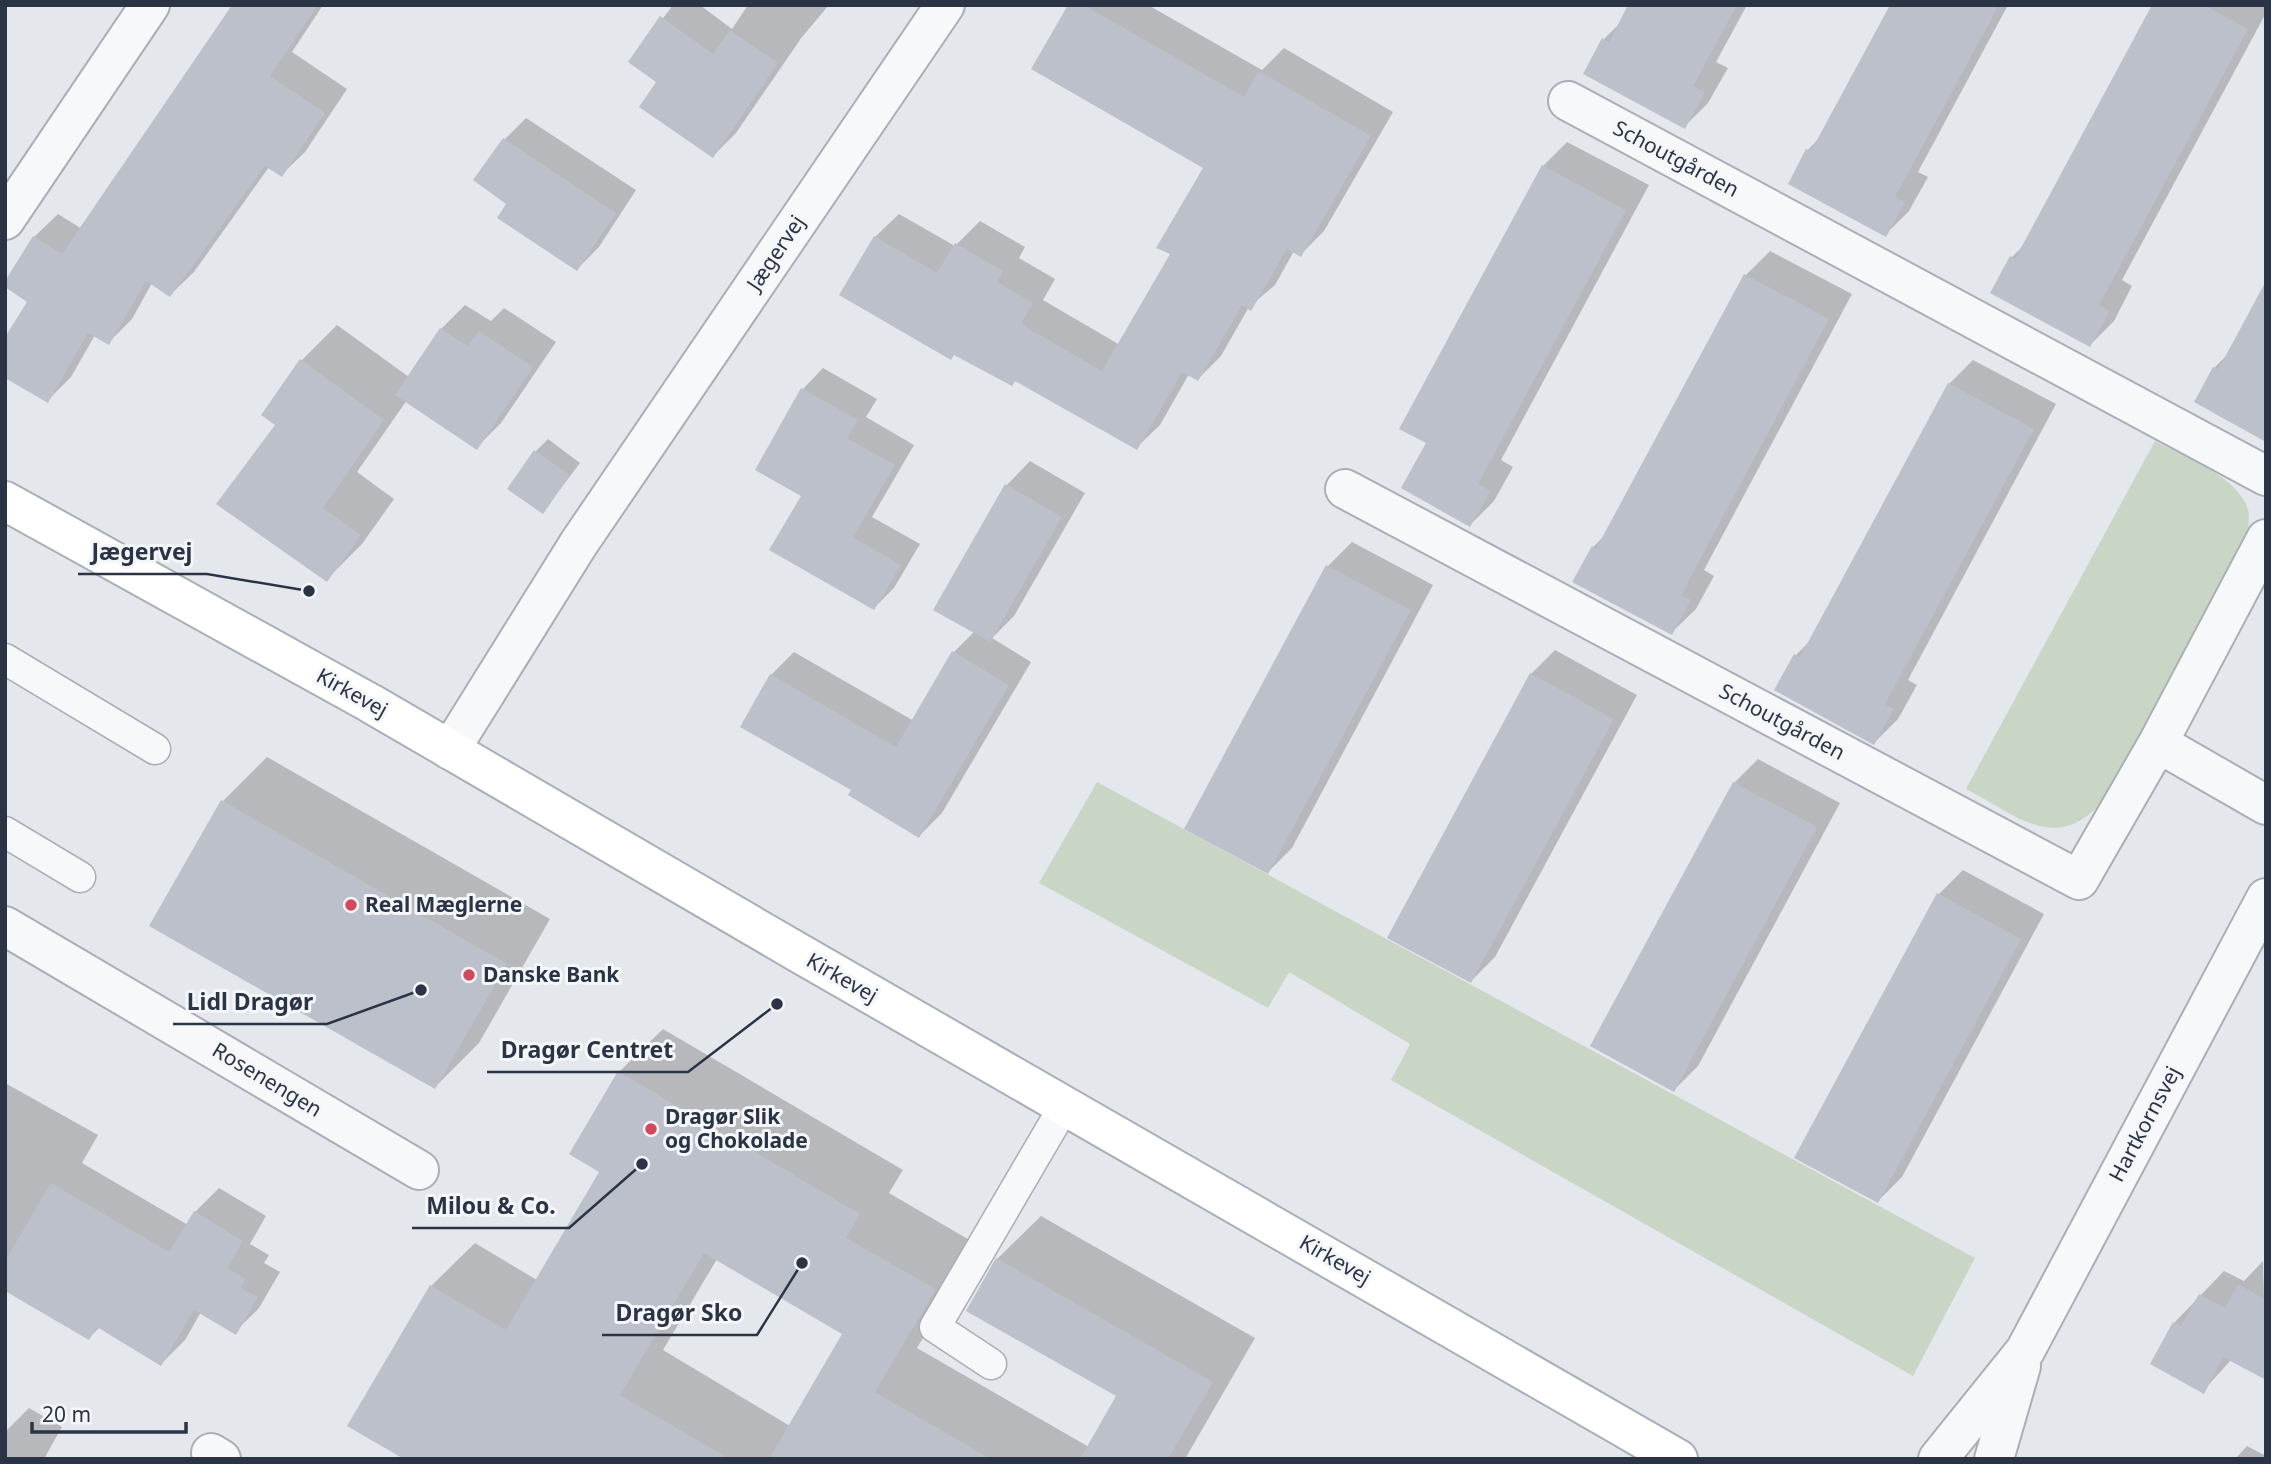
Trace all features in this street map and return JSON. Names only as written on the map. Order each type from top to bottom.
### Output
[{"type":"main road","name":"Kirkevej","points":[[5,501],[450,750],[1678,1459]]},
{"type":"street","points":[[5,220],[150,5]]},
{"type":"street","name":"Jægervej","points":[[450,750],[579,543],[945,5]]},
{"type":"street","name":"Schoutgården","points":[[1568,102],[2266,475]]},
{"type":"street","name":"Schoutgården","points":[[1345,489],[2079,880],[2158,743],[2266,539]]},
{"type":"street","points":[[2158,743],[2266,805]]},
{"type":"street","name":"Hartkornsvej","points":[[1938,1459],[2025,1351],[2266,898]]},
{"type":"street","name":"Rosenengen","points":[[5,926],[419,1170]]},
{"type":"street","name":"Hartkornsvej","points":[[1994,1459],[2025,1351]]},
{"type":"lane","points":[[5,659],[155,749]]},
{"type":"lane","points":[[5,832],[80,877]]},
{"type":"lane","points":[[991,1364],[936,1327],[1065,1105]]},
{"type":"green space","points":[[2155,441],[2208,468],[2233,487],[2248,509],[2248,537],[2111,792],[2092,812],[2075,823],[2058,828],[2024,821],[1966,789]]},
{"type":"green space","points":[[1097,782],[1975,1258],[1913,1376],[1391,1080],[1410,1044],[1289,972],[1268,1008],[1039,883]]},
{"type":"building","points":[[232,5],[318,5],[270,76],[325,113],[282,177],[265,166],[170,297],[146,281],[109,345],[88,333],[48,403],[5,378],[5,337],[27,302],[5,287],[5,281],[33,236],[62,254]]},
{"type":"building","points":[[1068,5],[1084,5],[1244,97],[1259,71],[1371,136],[1301,257],[1287,249],[1251,311],[1242,305],[1198,381],[1182,372],[1137,450],[1015,381],[1012,386],[954,355],[951,360],[839,295],[874,236],[937,273],[955,243],[1003,271],[997,282],[1033,303],[1021,324],[1102,371],[1170,254],[1156,248],[1203,168],[1031,69]]},
{"type":"building","points":[[1628,5],[1737,5],[1693,86],[1705,92],[1685,129],[1583,74],[1602,38],[1609,42]]},
{"type":"building","points":[[1890,5],[1999,5],[1895,197],[1905,202],[1886,237],[1788,184],[1806,149],[1811,151]]},
{"type":"building","points":[[2152,5],[2204,5],[2248,29],[2099,305],[2110,311],[2090,347],[1990,293],[2010,256],[2015,259]]},
{"type":"building","points":[[660,16],[713,54],[730,30],[778,63],[713,158],[639,107],[656,82],[628,62]]},
{"type":"building","points":[[503,138],[616,213],[577,271],[497,218],[506,204],[473,180]]},
{"type":"building","points":[[1542,165],[1626,210],[1478,484],[1491,491],[1470,527],[1401,488],[1426,443],[1399,429]]},
{"type":"building","points":[[1744,274],[1829,319],[1681,595],[1691,600],[1672,635],[1572,582],[1592,546],[1596,549]]},
{"type":"building","points":[[2266,281],[2266,442],[2194,402],[2213,367],[2218,370]]},
{"type":"building","points":[[440,328],[468,346],[479,331],[533,367],[477,450],[395,395]]},
{"type":"building","points":[[300,359],[384,420],[323,508],[361,535],[327,582],[216,504],[275,425],[261,415]]},
{"type":"building","points":[[1948,383],[2034,429],[1885,704],[1894,709],[1874,745],[1774,690],[1794,654],[1800,657]]},
{"type":"building","points":[[801,388],[858,420],[847,438],[895,465],[853,537],[901,565],[874,610],[769,550],[801,496],[755,470]]},
{"type":"building","points":[[534,450],[570,475],[543,514],[507,489]]},
{"type":"building","points":[[1005,484],[1062,517],[990,642],[933,610]]},
{"type":"building","points":[[1326,565],[1411,610],[1268,874],[1184,829]]},
{"type":"building","points":[[952,651],[1009,685],[919,838],[848,795],[851,790],[740,727],[770,674],[896,747]]},
{"type":"building","points":[[1530,673],[1614,719],[1471,983],[1387,938]]},
{"type":"building","points":[[1733,782],[1817,827],[1674,1092],[1590,1046]]},
{"type":"building","points":[[221,800],[507,964],[435,1089],[149,926]]},
{"type":"building","points":[[1937,893],[2021,939],[1878,1203],[1794,1158]]},
{"type":"building","points":[[618,1071],[860,1214],[846,1238],[936,1289],[875,1392],[991,1459],[769,1459],[842,1334],[704,1253],[620,1395],[730,1459],[404,1459],[347,1426],[430,1285],[506,1330],[599,1172],[569,1154]]},
{"type":"building","points":[[51,1183],[169,1252],[194,1211],[243,1241],[227,1268],[246,1279],[241,1288],[258,1297],[236,1335],[194,1310],[161,1366],[97,1327],[89,1340],[5,1291],[5,1261]]},
{"type":"building","points":[[996,1258],[1213,1382],[1168,1459],[1080,1459],[1116,1396],[966,1311]]},
{"type":"building","points":[[2238,1284],[2266,1300],[2266,1380],[2223,1357],[2204,1394],[2150,1364],[2173,1322],[2181,1326],[2199,1294],[2225,1308]]},
{"type":"place","name":"Jægervej","points":[[309,591]]},
{"type":"place","name":"Real Mæglerne","points":[[351,905]]},
{"type":"place","name":"Danske Bank","points":[[469,975]]},
{"type":"place","name":"Lidl Dragør","points":[[421,990]]},
{"type":"place","name":"Dragør Centret","points":[[777,1004]]},
{"type":"place","name":"Dragør Slik og Chokolade","points":[[651,1129]]},
{"type":"place","name":"Milou & Co.","points":[[642,1164]]},
{"type":"place","name":"Dragør Sko","points":[[802,1263]]}]
